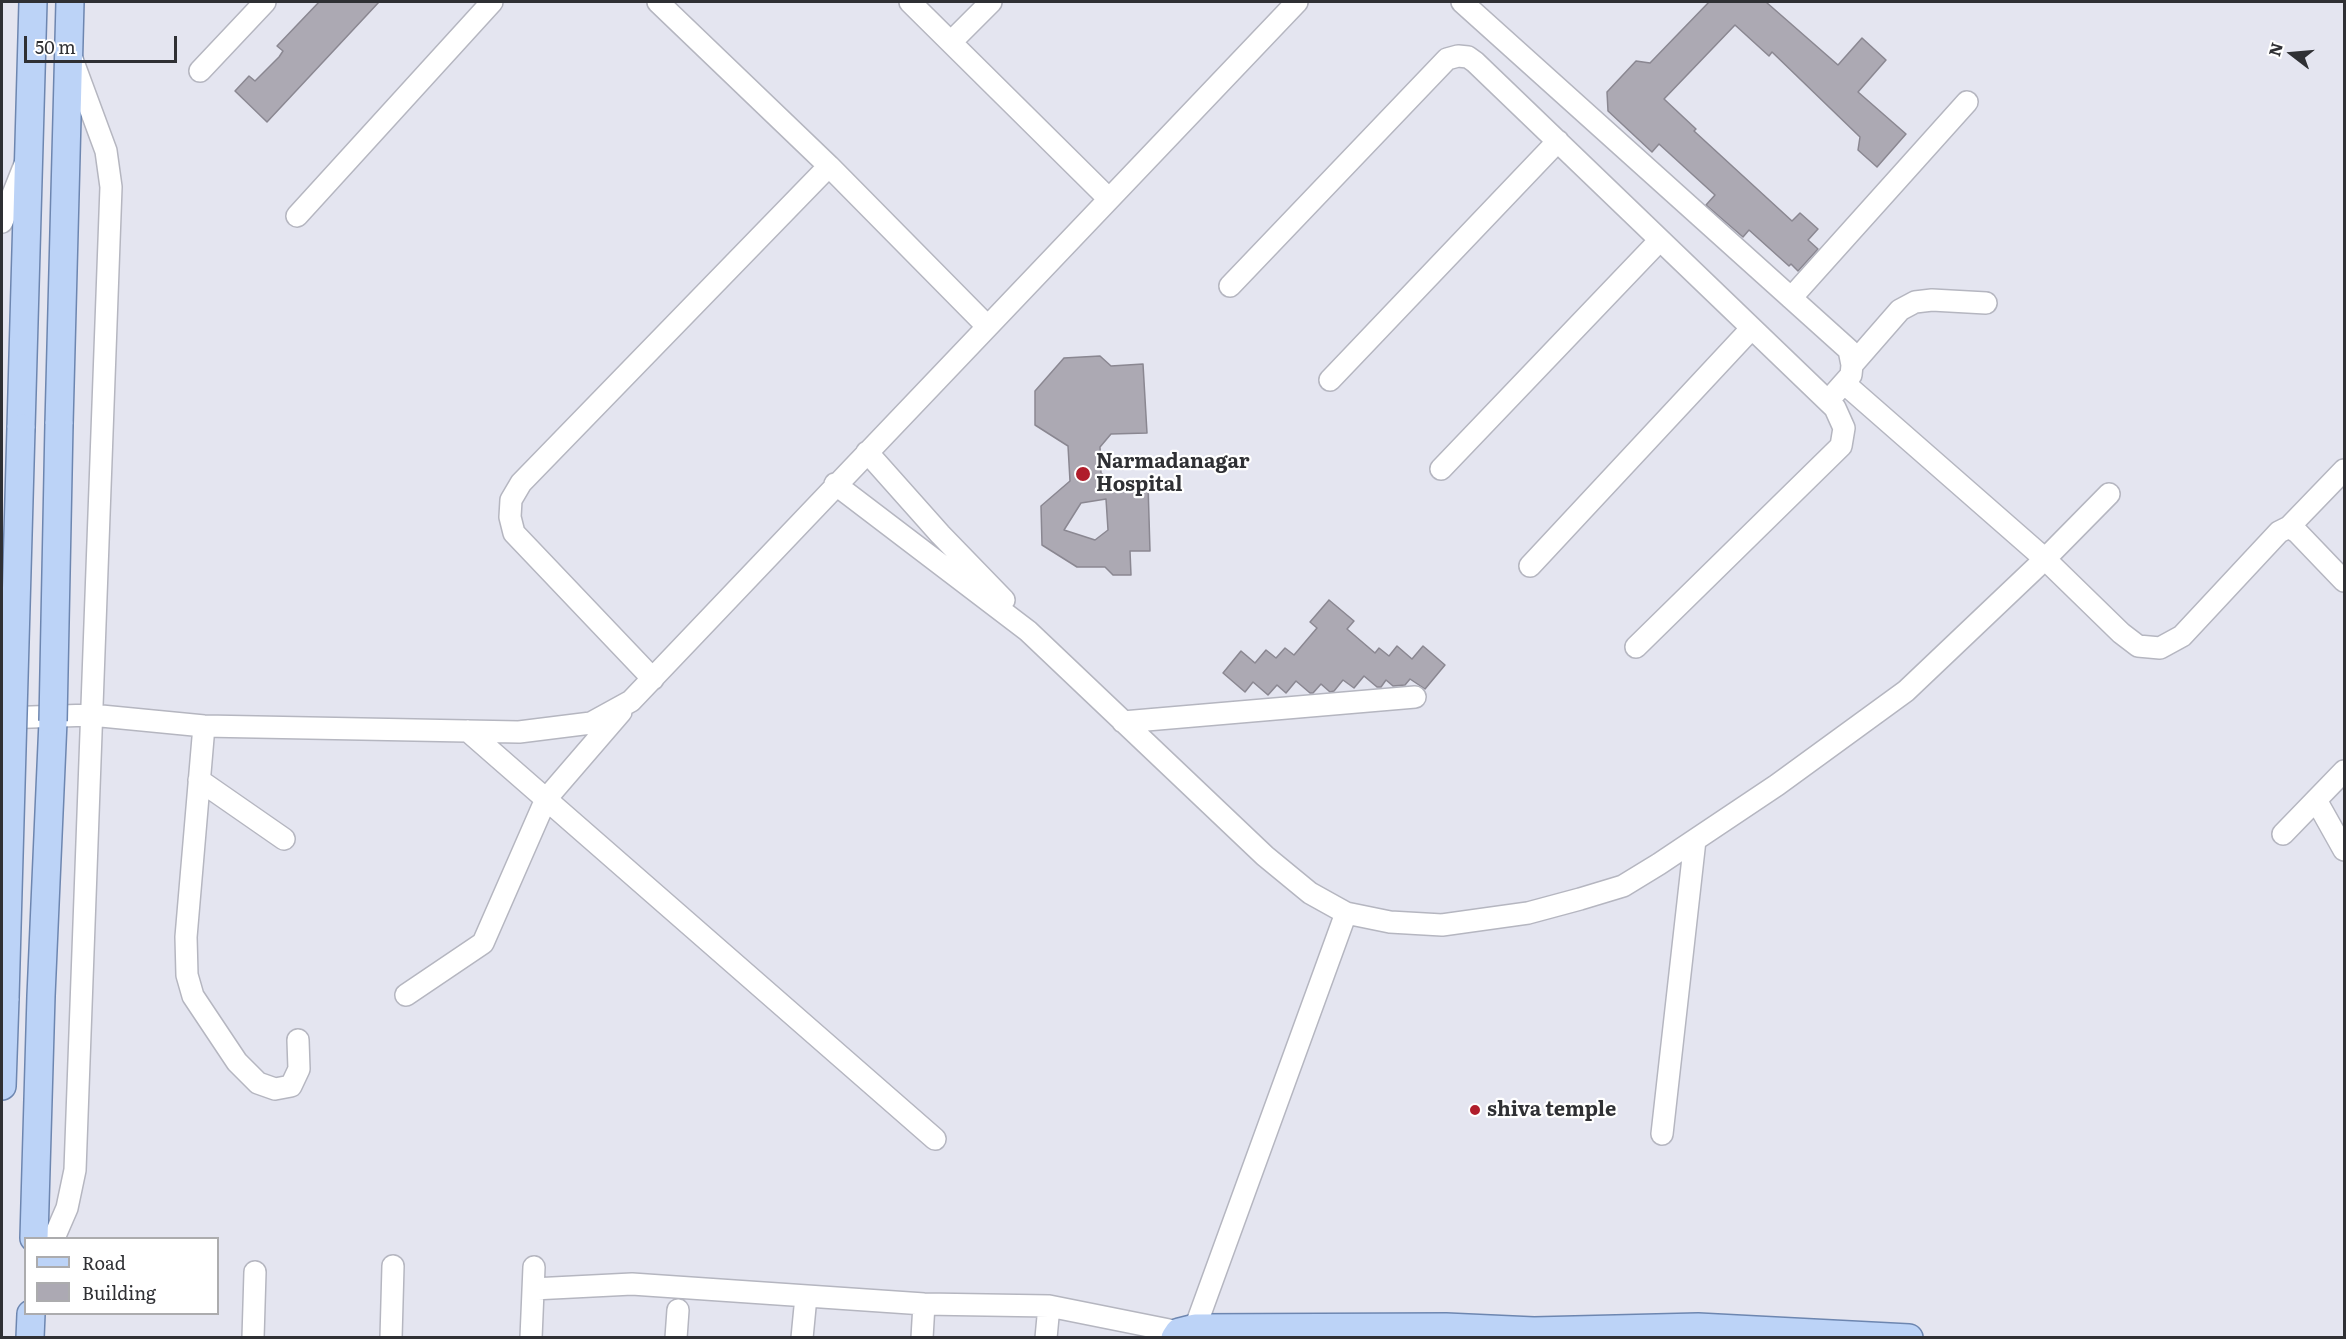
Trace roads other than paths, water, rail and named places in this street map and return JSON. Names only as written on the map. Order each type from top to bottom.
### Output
[{"type":"main road","points":[[2,1086],[33,2]]},
{"type":"main road","points":[[34,1237],[41,996],[53,721],[70,2]]},
{"type":"main road","points":[[30,1338],[31,1315]]},
{"type":"main road","points":[[1183,1333],[1291,1333],[1446,1328],[1534,1334],[1698,1332],[1909,1338]]},
{"type":"street","points":[[200,71],[266,2]]},
{"type":"street","points":[[297,216],[492,2]]},
{"type":"street","points":[[658,2],[829,166],[987,326]]},
{"type":"street","points":[[909,2],[1109,199]]},
{"type":"street","points":[[951,42],[991,2]]},
{"type":"street","points":[[406,995],[483,943],[546,799],[631,701],[835,484],[1297,2]]},
{"type":"street","points":[[1462,2],[1849,350],[1848,374],[2121,633],[2138,646],[2160,648],[2181,636],[2279,532],[2289,527],[2344,470]]},
{"type":"street","points":[[55,1237],[67,1208],[75,1170],[111,174],[106,151],[69,50]]},
{"type":"street","points":[[1230,286],[1447,59],[1458,56],[1468,57],[1475,62],[1835,408],[1844,428],[1841,446],[1636,647]]},
{"type":"street","points":[[1791,298],[1968,102]]},
{"type":"street","points":[[1329,380],[1558,141]]},
{"type":"street","points":[[2,222],[29,154]]},
{"type":"street","points":[[653,679],[514,533],[510,517],[511,500],[521,483],[829,166]]},
{"type":"street","points":[[1441,469],[1660,240]]},
{"type":"street","points":[[1828,402],[1900,310],[1915,302],[1932,300],[1986,303]]},
{"type":"street","points":[[1530,566],[1751,329]]},
{"type":"street","points":[[867,452],[940,534],[999,594],[1028,631]]},
{"type":"street","points":[[835,484],[1028,631],[1265,856],[1310,893],[1346,913],[1390,922],[1442,925],[1528,913],[1623,886],[1695,840],[1777,785],[1906,691],[2045,559],[2109,494]]},
{"type":"street","points":[[2289,527],[2297,532],[2344,581]]},
{"type":"street","points":[[1124,722],[1415,697]]},
{"type":"street","points":[[2,718],[92,715],[204,726],[519,732],[591,723],[631,701]]},
{"type":"street","points":[[204,726],[186,937],[187,975],[193,996],[237,1062],[258,1083],[275,1089],[291,1086],[299,1069],[298,1040]]},
{"type":"street","points":[[468,730],[935,1139]]},
{"type":"street","points":[[2283,834],[2344,771]]},
{"type":"street","points":[[199,780],[284,839]]},
{"type":"street","points":[[2316,800],[2344,850]]},
{"type":"street","points":[[1662,1134],[1695,840]]},
{"type":"street","points":[[533,1289],[632,1284],[924,1304],[1049,1306],[1183,1333],[1346,913]]},
{"type":"street","points":[[392,1338],[393,1266]]},
{"type":"street","points":[[531,1338],[534,1268]]},
{"type":"street","points":[[253,1338],[255,1272]]},
{"type":"street","points":[[922,1338],[924,1304]]},
{"type":"street","points":[[1046,1338],[1049,1306]]},
{"type":"street","points":[[802,1338],[805,1307]]},
{"type":"street","points":[[676,1338],[678,1310]]},
{"type":"place","name":"Narmadanagar Hospital","points":[[1083,474]]},
{"type":"place","name":"shiva temple","points":[[1475,1110]]}]
